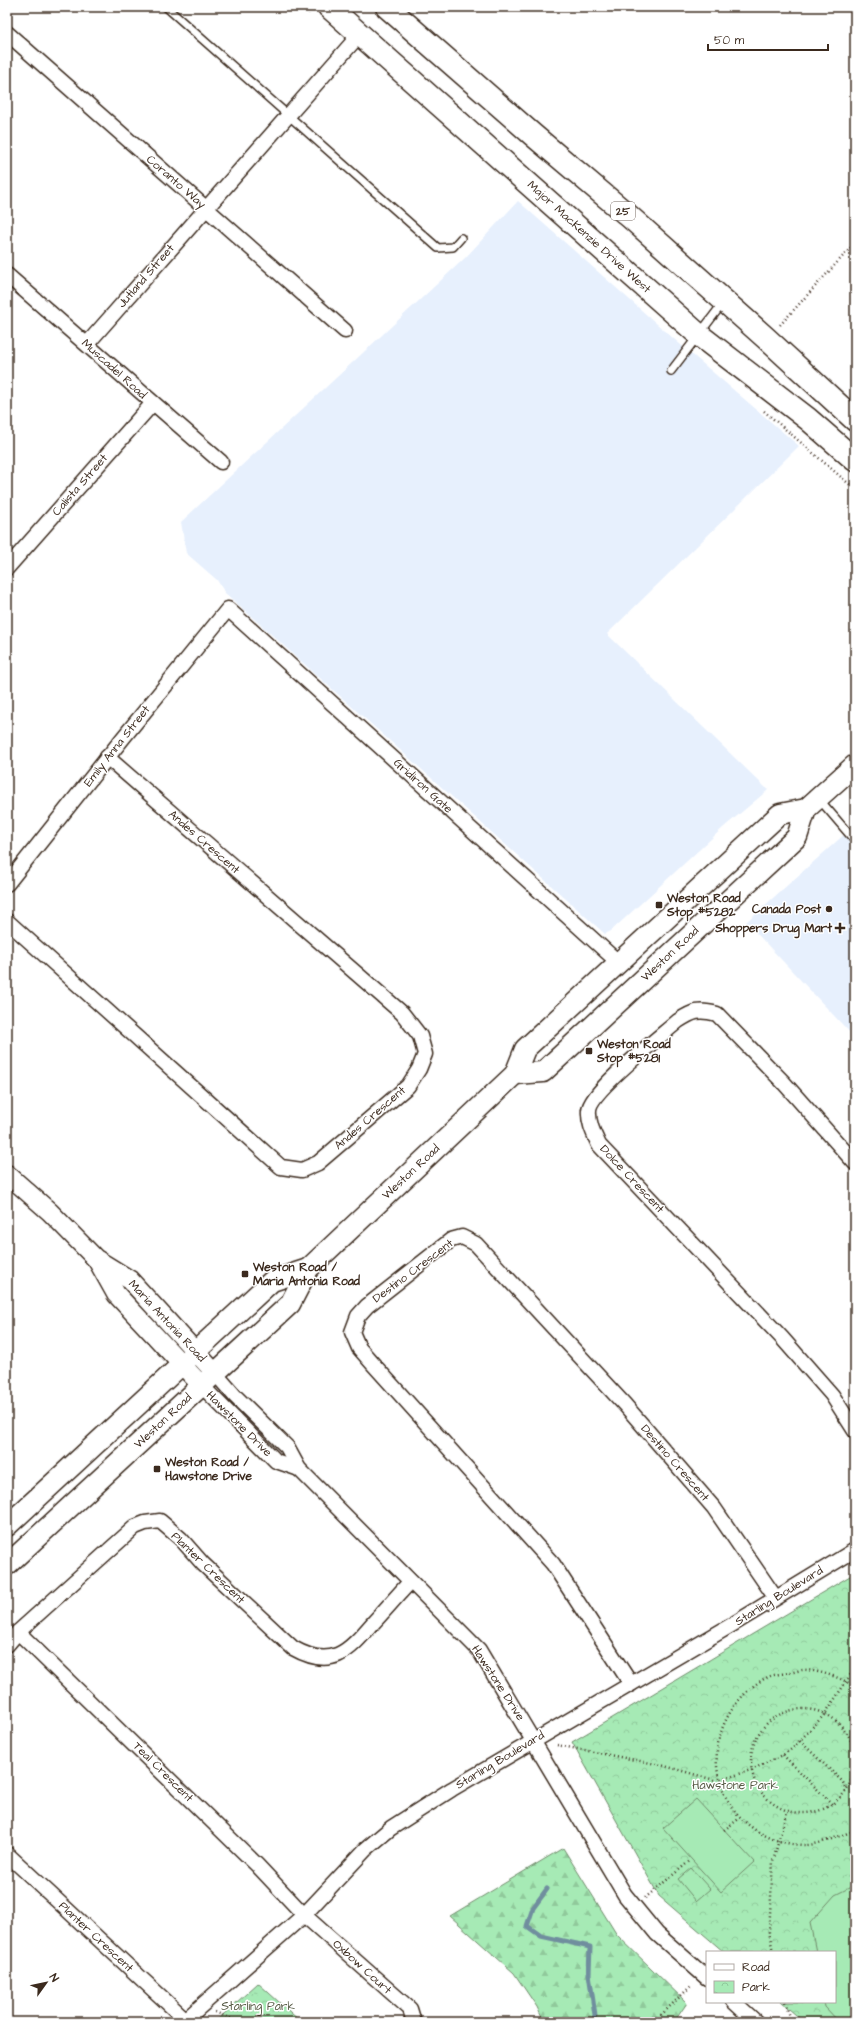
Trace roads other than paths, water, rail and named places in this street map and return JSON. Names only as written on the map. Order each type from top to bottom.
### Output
[{"type":"main road","name":"Major MacKenzie Drive West","points":[[329,7],[699,335],[808,419],[855,460]]},
{"type":"main road","name":"25","points":[[387,7],[533,135],[630,217],[855,420]]},
{"type":"main road","name":"Weston Road","points":[[515,1074],[543,1072],[797,837],[812,804],[855,764]]},
{"type":"main road","name":"Weston Road","points":[[7,1565],[290,1304],[308,1269],[515,1074],[525,1050],[780,814],[812,804]]},
{"type":"main road","name":"Weston Road","points":[[7,1526],[272,1282],[308,1269]]},
{"type":"street","name":"Coranto Way","points":[[7,33],[345,331]]},
{"type":"street","name":"Jutland Street","points":[[87,344],[360,34]]},
{"type":"street","name":"Muscadel Road","points":[[7,276],[221,462]]},
{"type":"street","name":"Calista Street","points":[[7,568],[153,403]]},
{"type":"street","name":"Emily Anna Street","points":[[7,884],[107,757],[228,609]]},
{"type":"street","name":"Gridiron Gate","points":[[228,609],[619,963]]},
{"type":"street","name":"Andes Crescent","points":[[7,921],[281,1167],[302,1170],[318,1163],[408,1086],[420,1069],[425,1054],[420,1036],[402,1013],[107,757]]},
{"type":"street","name":"Dolce Crescent","points":[[855,1163],[784,1083],[717,1014],[702,1010],[689,1014],[678,1021],[599,1091],[588,1109],[590,1126],[599,1145],[782,1338],[832,1395],[855,1431]]},
{"type":"street","name":"Maria Antonia Road","points":[[9,1179],[96,1259],[130,1280],[189,1358],[208,1379]]},
{"type":"street","name":"Destino Crescent","points":[[631,1684],[554,1564],[359,1348],[352,1332],[358,1316],[367,1306],[451,1240],[462,1237],[476,1244],[625,1405],[714,1508],[775,1597]]},
{"type":"street","name":"Hawstone Drive","points":[[208,1379],[276,1461],[299,1469]]},
{"type":"street","name":"Hawstone Drive","points":[[208,1379],[287,1447],[299,1469],[479,1650],[625,1895],[657,1934],[705,1977]]},
{"type":"street","name":"Planter Crescent","points":[[7,1645],[18,1632],[135,1527],[145,1523],[160,1521],[181,1539],[209,1569],[293,1648],[308,1657],[339,1655],[355,1645],[410,1582]]},
{"type":"street","name":"Starling Boulevard","points":[[185,2021],[304,1915],[366,1849],[391,1828],[452,1789],[735,1623],[775,1597],[855,1550]]},
{"type":"street","name":"Teal Crescent","points":[[18,1632],[257,1865],[304,1915]]},
{"type":"street","name":"Planter Crescent","points":[[7,1854],[185,2021]]},
{"type":"street","name":"Oxbow Court","points":[[304,1915],[410,2009],[414,2022]]},
{"type":"street","points":[[735,2003],[756,2022]]},
{"type":"lane","points":[[166,7],[438,248],[453,247],[461,238]]},
{"type":"lane","points":[[671,370],[724,302]]},
{"type":"lane","points":[[812,804],[855,841]]},
{"type":"waterway","points":[[547,1889],[533,1908],[527,1926],[541,1936],[590,1947],[589,1974],[595,2015],[593,2022]]},
{"type":"place","name":"Weston Road Stop #5282","points":[[659,905]]},
{"type":"place","name":"Canada Post","points":[[829,909]]},
{"type":"place","name":"Shoppers Drug Mart","points":[[840,928]]},
{"type":"place","name":"Weston Road Stop #5281","points":[[589,1051]]},
{"type":"place","name":"Weston Road / Maria Antonia Road","points":[[245,1274]]},
{"type":"place","name":"Weston Road / Hawstone Drive","points":[[157,1469]]},
{"type":"park label","name":"Hawstone Park","points":[[735,1785]]},
{"type":"park label","name":"Starling Park","points":[[258,2006]]}]
